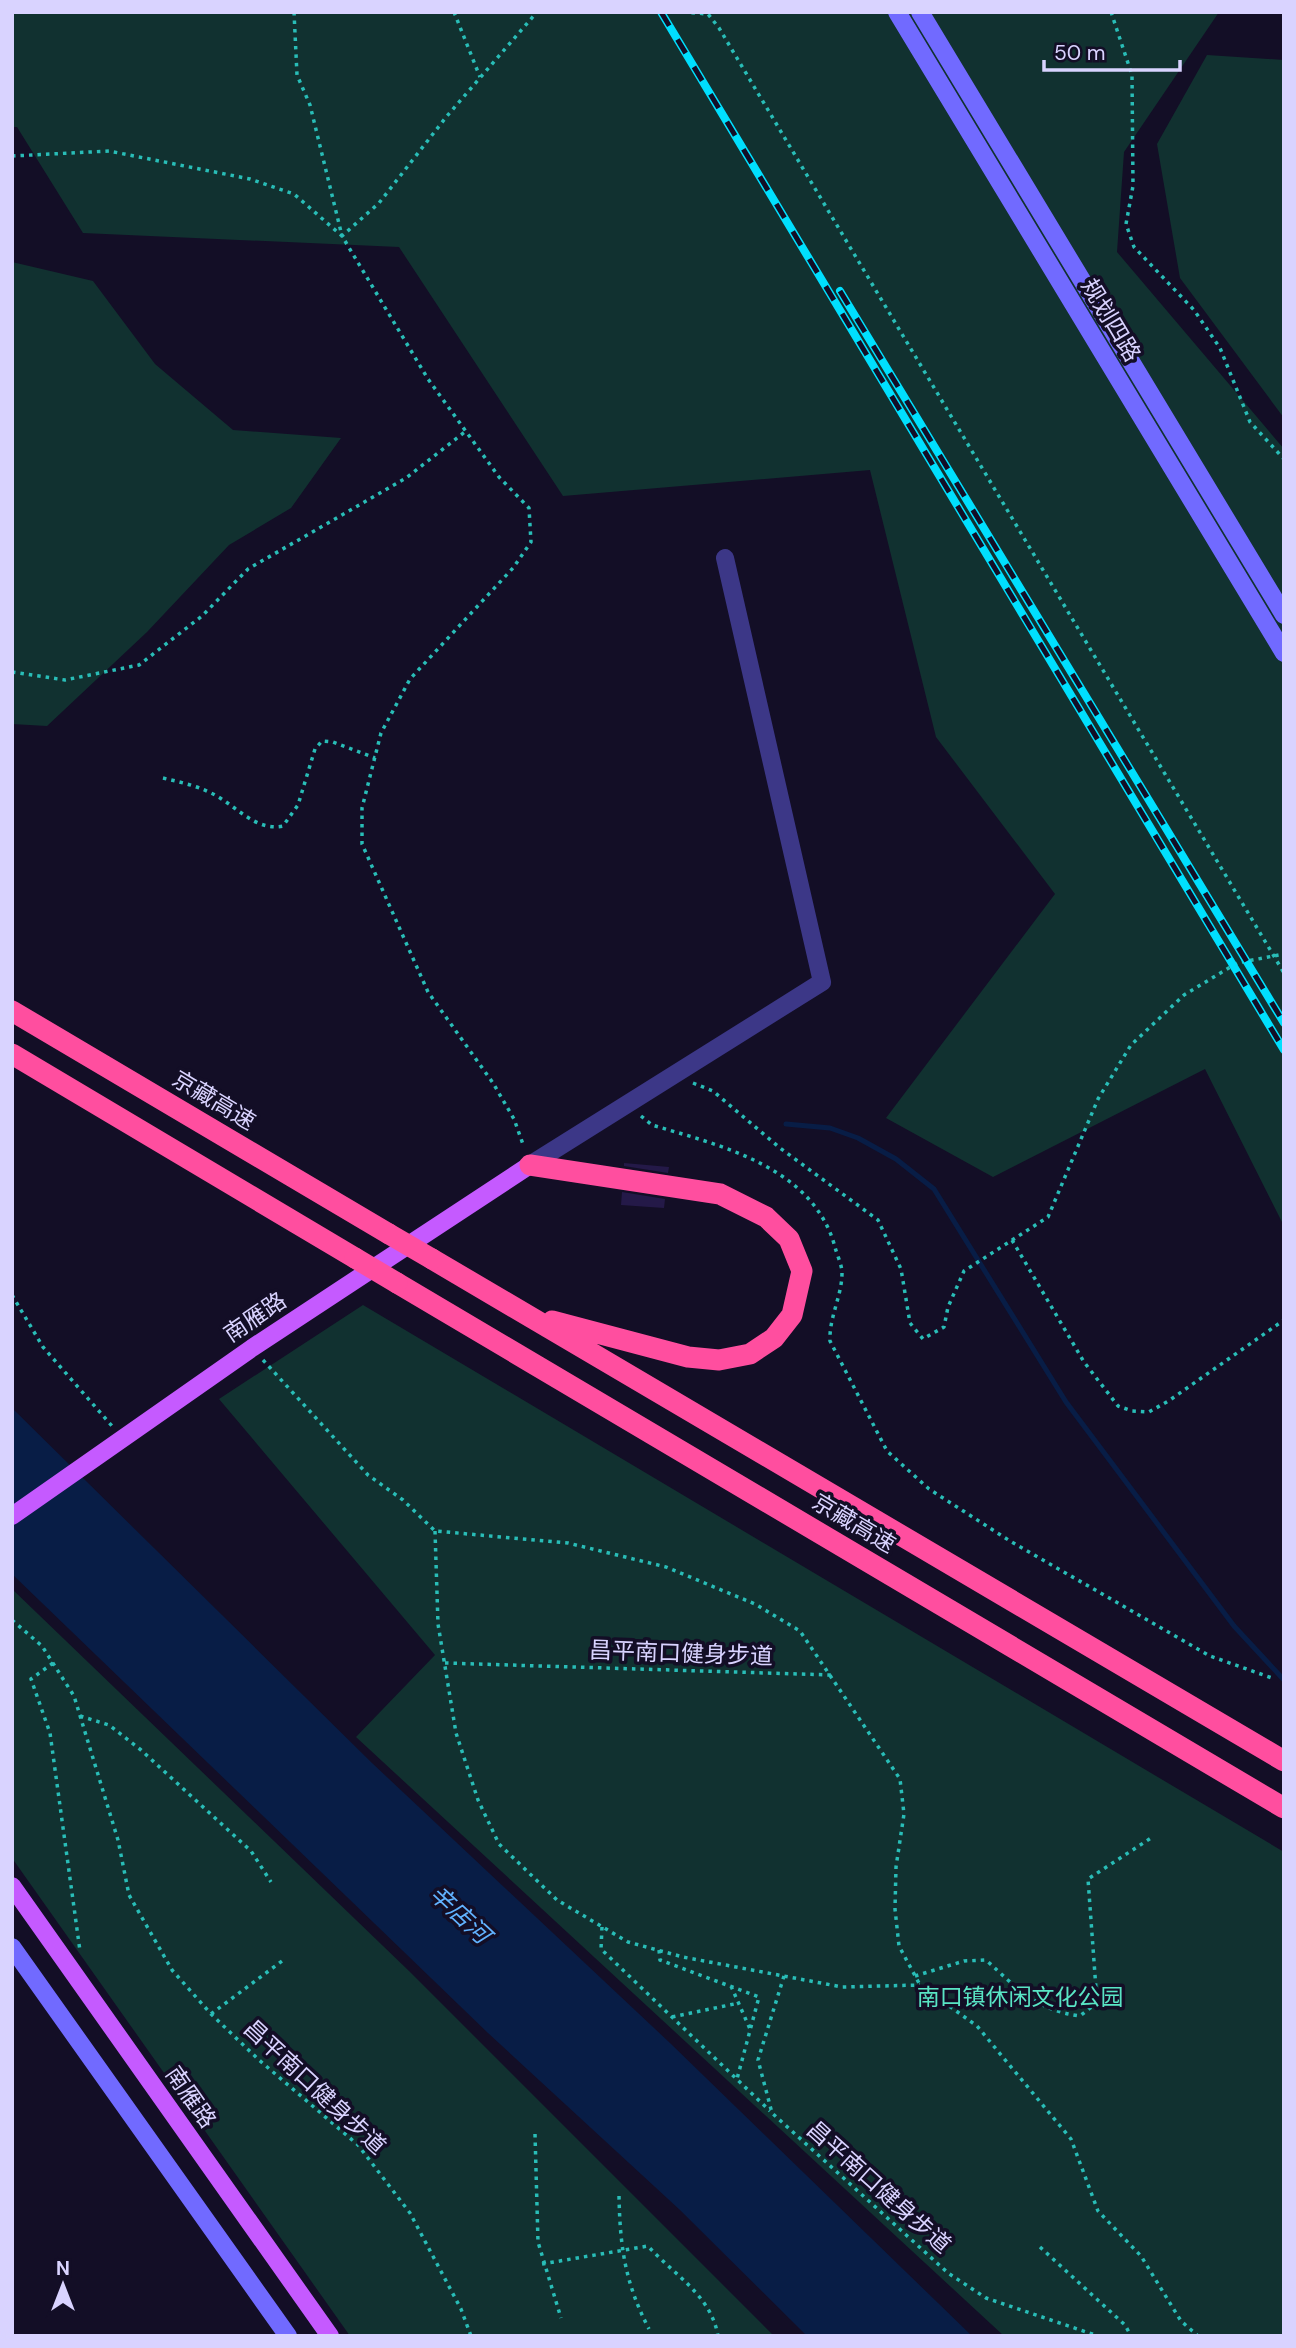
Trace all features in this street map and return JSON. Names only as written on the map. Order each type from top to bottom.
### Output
[{"type":"highway","name":"京藏高速","points":[[12,1011],[1284,1761]]},
{"type":"highway","name":"京藏高速","points":[[12,1054],[1284,1808]]},
{"type":"highway","points":[[520,1311],[628,1343],[688,1357],[719,1360],[750,1354],[774,1338],[792,1315],[802,1271],[789,1239],[766,1217],[720,1194],[644,1185],[530,1165]]},
{"type":"main road","name":"规划四路","points":[[897,12],[1284,653]]},
{"type":"main road","name":"规划四路","points":[[920,12],[1284,615]]},
{"type":"main road","name":"南雁路","points":[[12,1516],[252,1348],[530,1165]]},
{"type":"main road","name":"南雁路","points":[[12,1886],[330,2336]]},
{"type":"main road","points":[[12,1947],[288,2336]]},
{"type":"street","points":[[530,1165],[676,1076],[822,982],[725,558]]},
{"type":"path","points":[[294,12],[297,75],[310,105],[341,236]]},
{"type":"path","points":[[454,12],[480,77]]},
{"type":"path","points":[[341,236],[379,204],[480,77],[537,12]]},
{"type":"path","points":[[683,12],[707,13],[719,27],[1153,758],[1275,954],[1284,973]]},
{"type":"path","points":[[1111,12],[1132,75],[1133,186],[1126,225],[1134,247],[1194,310],[1220,348],[1250,422],[1284,459]]},
{"type":"path","points":[[12,156],[109,151],[250,179],[294,194],[341,236],[428,379],[499,477],[529,508],[531,542],[513,568],[410,679],[381,733],[362,808],[362,844],[428,992],[509,1110],[530,1165]]},
{"type":"path","points":[[12,672],[65,680],[139,665],[202,616],[248,569],[406,478],[466,431]]},
{"type":"path","points":[[163,778],[213,794],[252,820],[271,829],[283,826],[298,805],[315,749],[322,741],[333,742],[375,758]]},
{"type":"path","points":[[676,1076],[713,1091],[780,1148],[878,1220],[901,1269],[910,1323],[923,1339],[944,1327],[948,1307],[964,1271],[1048,1217],[1098,1099],[1131,1045],[1184,995],[1237,963],[1284,954]]},
{"type":"path","points":[[629,1105],[652,1125],[759,1162],[792,1182],[811,1199],[832,1235],[842,1273],[830,1327],[831,1342],[887,1451],[929,1489],[1010,1541],[1210,1656],[1272,1678]]},
{"type":"path","points":[[1012,1240],[1084,1362],[1118,1406],[1132,1411],[1149,1412],[1170,1400],[1284,1320]]},
{"type":"path","points":[[12,1294],[43,1347],[122,1437]]},
{"type":"path","points":[[252,1348],[368,1475],[403,1500],[435,1531],[438,1624],[456,1733],[478,1800],[499,1843],[557,1900],[628,1942],[659,1950],[842,1987],[920,1985]]},
{"type":"path","name":"昌平南口健身步道","points":[[435,1531],[568,1543],[666,1567],[755,1604],[800,1631],[900,1779],[904,1814],[896,1867],[895,1909],[899,1946],[920,1985],[977,2026],[1071,2138],[1098,2211],[1141,2256],[1181,2322],[1198,2336]]},
{"type":"path","name":"昌平南口健身步道","points":[[12,1620],[42,1646],[74,1696],[114,1828],[129,1895],[172,1970],[211,2014],[308,2105],[358,2145],[382,2174],[410,2213],[461,2309],[471,2336]]},
{"type":"path","points":[[53,1663],[31,1679],[50,1733],[84,1988]]},
{"type":"path","name":"昌平南口健身步道","points":[[445,1663],[832,1675]]},
{"type":"path","points":[[80,1716],[109,1725],[141,1750],[251,1851],[271,1882]]},
{"type":"path","points":[[915,1976],[964,1961],[986,1961],[1022,1992],[1054,2013],[1080,2016],[1094,2006],[1096,1989],[1088,1879],[1151,1838]]},
{"type":"path","name":"昌平南口健身步道","points":[[602,1927],[601,1949],[772,2113],[948,2273],[986,2298],[1098,2336]]},
{"type":"path","points":[[659,1950],[660,1960],[759,1997],[737,2079]]},
{"type":"path","name":"昌平南口健身步道","points":[[211,2014],[282,1961]]},
{"type":"path","points":[[772,2113],[758,2060],[784,1976]]},
{"type":"path","points":[[731,1986],[750,2029]]},
{"type":"path","points":[[672,2017],[739,2003]]},
{"type":"path","points":[[535,2134],[538,2242],[542,2264],[561,2318]]},
{"type":"path","points":[[619,2196],[620,2249],[633,2298],[649,2329]]},
{"type":"path","points":[[542,2264],[648,2246],[668,2269],[698,2293],[715,2316],[718,2336]]},
{"type":"path","points":[[1041,2247],[1125,2325],[1131,2336]]},
{"type":"green space","points":[[12,12],[1219,12],[1124,152],[1117,252],[1284,449],[1284,1226],[1205,1069],[993,1177],[886,1118],[1055,894],[936,737],[870,470],[563,496],[399,247],[83,233],[17,127],[12,127]]},
{"type":"green space","points":[[1207,55],[1284,60],[1284,418],[1180,278],[1157,144]]},
{"type":"green space","points":[[12,262],[93,281],[155,364],[233,430],[341,438],[291,508],[229,545],[147,632],[47,726],[12,724]]},
{"type":"green space","name":"南口镇休闲文化公园","points":[[363,1305],[1284,1852],[1284,2336],[1004,2336],[356,1737],[435,1655],[219,1399]]},
{"type":"green space","points":[[12,1589],[409,1971],[774,2336],[350,2336],[12,1858]]},
{"type":"water","name":"辛店河","points":[[12,1408],[372,1763],[670,2043],[972,2336],[807,2336],[680,2210],[488,2033],[12,1574]]},
{"type":"building","points":[[624,1163],[669,1167],[668,1173],[624,1166]]},
{"type":"building","points":[[622,1192],[665,1199],[664,1208],[621,1205]]},
{"type":"waterway","points":[[786,1124],[830,1128],[858,1138],[896,1159],[934,1189],[1066,1402],[1234,1626],[1284,1680]]},
{"type":"railway","points":[[661,12],[1284,1050]]},
{"type":"railway","points":[[840,291],[1284,1023]]}]
